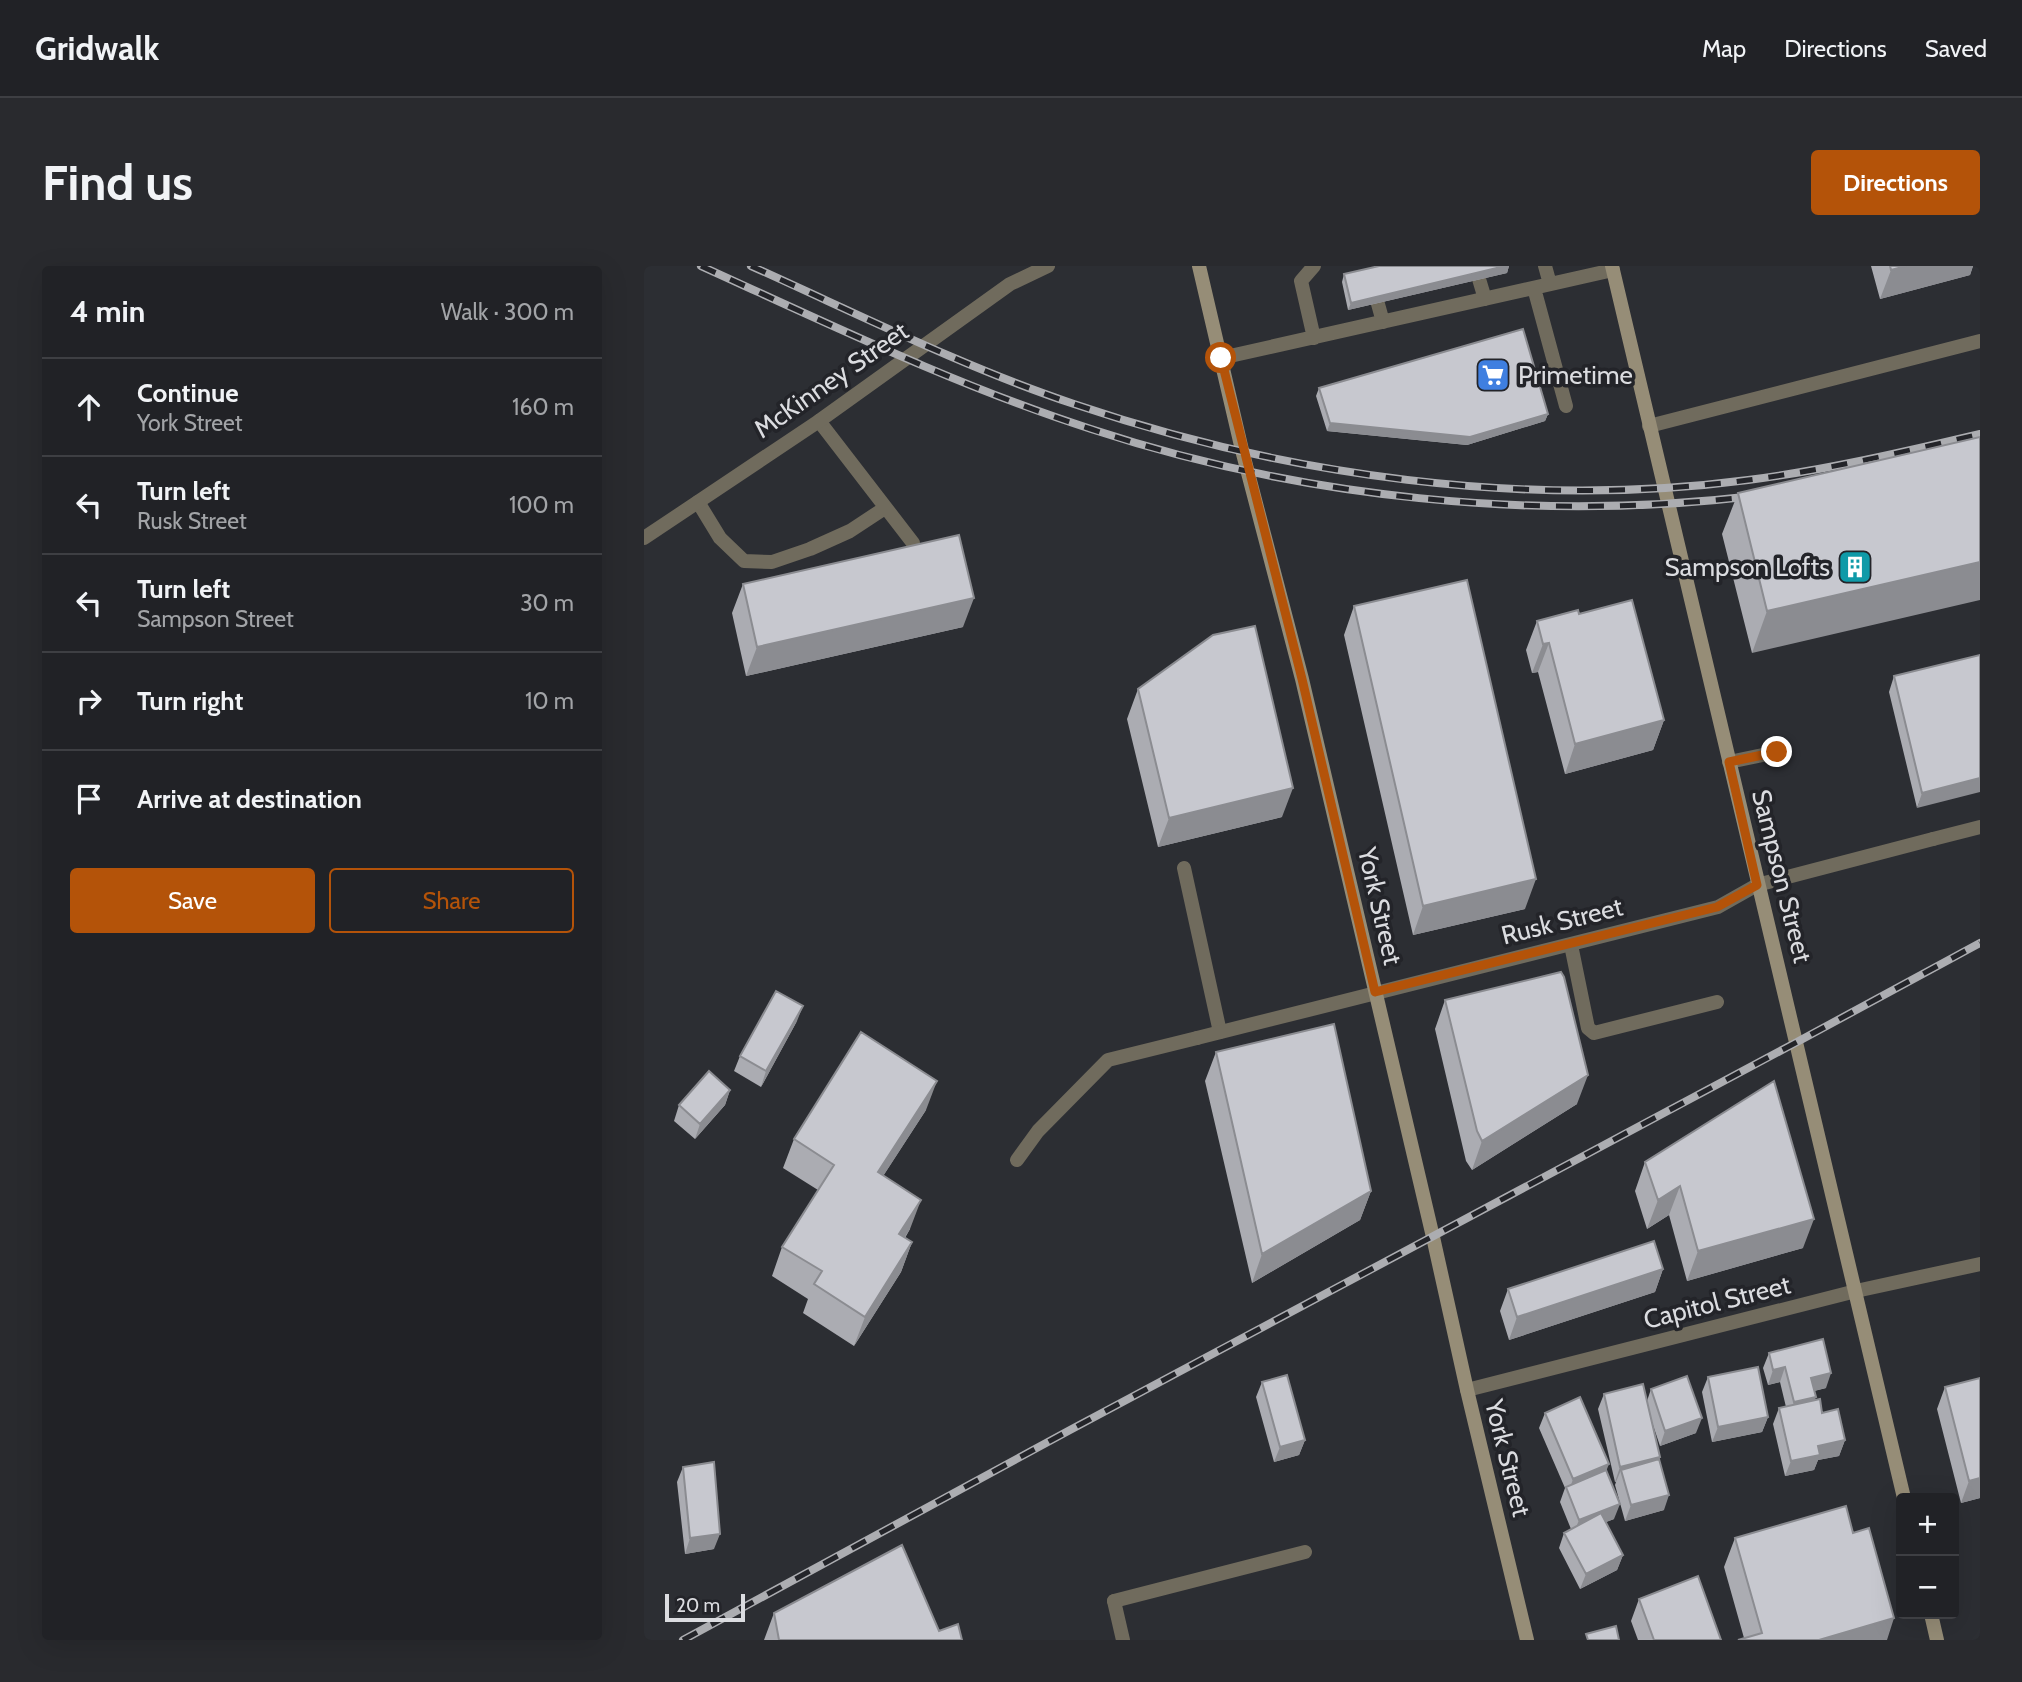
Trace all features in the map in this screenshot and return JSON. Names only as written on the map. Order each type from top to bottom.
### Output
[{"type":"main road","name":"York Street","points":[[1199,266],[1302,679],[1527,1640]]},
{"type":"main road","name":"Sampson Street","points":[[1612,268],[1903,1493]]},
{"type":"main road","points":[[1932,1619],[1937,1640]]},
{"type":"street","name":"McKinney Street","points":[[644,538],[818,421],[1010,284],[1048,266]]},
{"type":"street","points":[[1314,266],[1301,281],[1314,338]]},
{"type":"street","points":[[1545,266],[1550,284]]},
{"type":"street","points":[[1221,358],[1417,314],[1448,302],[1485,299],[1612,268]]},
{"type":"street","points":[[1479,279],[1485,299]]},
{"type":"street","points":[[1534,288],[1566,406]]},
{"type":"street","points":[[1413,295],[1417,314]]},
{"type":"street","points":[[1378,304],[1383,322]]},
{"type":"street","points":[[1649,426],[1980,341]]},
{"type":"street","points":[[818,421],[913,543]]},
{"type":"street","points":[[698,502],[720,538],[744,561],[772,562],[850,531],[885,508]]},
{"type":"street","points":[[1729,762],[1777,752]]},
{"type":"street","name":"Rusk Street","points":[[1017,1160],[1038,1130],[1108,1060],[1717,907],[1757,885],[1980,827]]},
{"type":"street","points":[[1184,869],[1220,1032]]},
{"type":"street","points":[[1570,944],[1588,1028],[1594,1032],[1717,1002]]},
{"type":"street","name":"Capitol Street","points":[[1467,1391],[1856,1291],[1980,1264]]},
{"type":"street","points":[[1123,1640],[1114,1601],[1305,1552]]},
{"type":"building","points":[[1379,266],[1505,266],[1351,303],[1344,274]]},
{"type":"building","points":[[1890,266],[1906,266],[1891,270]]},
{"type":"building","points":[[1523,329],[1548,414],[1470,437],[1330,423],[1319,388]]},
{"type":"building","name":"Sampson Lofts","points":[[1980,437],[1980,562],[1767,611],[1738,493]]},
{"type":"building","points":[[959,535],[974,598],[757,647],[743,584]]},
{"type":"building","points":[[1467,580],[1536,879],[1423,906],[1354,606]]},
{"type":"building","points":[[1632,600],[1664,720],[1575,744],[1549,643],[1543,644],[1537,621],[1578,610],[1579,614]]},
{"type":"building","points":[[1255,626],[1293,788],[1169,818],[1138,689],[1213,635]]},
{"type":"building","points":[[1980,655],[1980,778],[1922,793],[1894,676]]},
{"type":"building","points":[[1561,972],[1588,1075],[1482,1141],[1477,1131],[1445,1000]]},
{"type":"building","points":[[776,991],[803,1006],[766,1071],[740,1056]]},
{"type":"building","points":[[1334,1024],[1371,1191],[1262,1254],[1216,1052]]},
{"type":"building","points":[[861,1032],[937,1081],[878,1172],[921,1200],[899,1234],[912,1242],[865,1317],[814,1284],[822,1271],[782,1247],[834,1165],[794,1139]]},
{"type":"building","points":[[709,1071],[730,1090],[700,1124],[679,1105]]},
{"type":"building","points":[[1774,1081],[1814,1219],[1698,1251],[1680,1186],[1658,1200],[1645,1162]]},
{"type":"building","points":[[1654,1241],[1663,1269],[1517,1317],[1508,1289]]},
{"type":"building","points":[[1823,1339],[1831,1373],[1811,1378],[1816,1397],[1794,1402],[1785,1367],[1773,1370],[1769,1353]]},
{"type":"building","points":[[1758,1367],[1768,1417],[1718,1427],[1708,1377]]},
{"type":"building","points":[[1287,1375],[1305,1440],[1280,1447],[1262,1382]]},
{"type":"building","points":[[1687,1376],[1702,1418],[1665,1431],[1651,1389]]},
{"type":"building","points":[[1980,1378],[1980,1478],[1969,1481],[1945,1387]]},
{"type":"building","points":[[1643,1384],[1660,1457],[1620,1467],[1604,1394]]},
{"type":"building","points":[[1580,1397],[1609,1464],[1573,1479],[1545,1413]]},
{"type":"building","points":[[1820,1399],[1822,1413],[1838,1409],[1845,1440],[1818,1446],[1820,1455],[1791,1461],[1779,1408]]},
{"type":"building","points":[[1659,1459],[1669,1495],[1631,1505],[1621,1470]]},
{"type":"building","points":[[714,1462],[720,1534],[690,1538],[683,1467]]},
{"type":"building","points":[[1606,1470],[1620,1504],[1579,1520],[1566,1487]]},
{"type":"building","points":[[1846,1506],[1853,1533],[1869,1528],[1894,1618],[1819,1640],[1738,1640],[1762,1633],[1735,1538]]},
{"type":"building","points":[[1601,1513],[1623,1555],[1586,1574],[1564,1533]]},
{"type":"building","points":[[902,1545],[939,1631],[958,1624],[962,1640],[779,1640],[774,1613]]},
{"type":"building","points":[[1698,1576],[1721,1640],[1654,1640],[1639,1599]]},
{"type":"building","points":[[1616,1626],[1619,1640],[1588,1640],[1586,1634]]},
{"type":"railway","points":[[701,266],[992,394],[1091,429],[1171,453],[1252,472],[1419,498],[1503,504],[1588,506],[1754,496]]},
{"type":"railway","points":[[751,266],[951,357],[1074,404],[1155,429],[1238,450],[1407,480],[1493,488],[1664,488],[1806,471],[1980,434]]},
{"type":"railway","points":[[683,1640],[1980,943]]},
{"type":"place","name":"Primetime","points":[[1493,375]]},
{"type":"place","name":"Sampson Lofts","points":[[1855,567]]},
{"type":"route","points":[[1221,358],[1242,450],[1302,679],[1375,992],[1717,907],[1757,885],[1729,762],[1777,752]]}]
